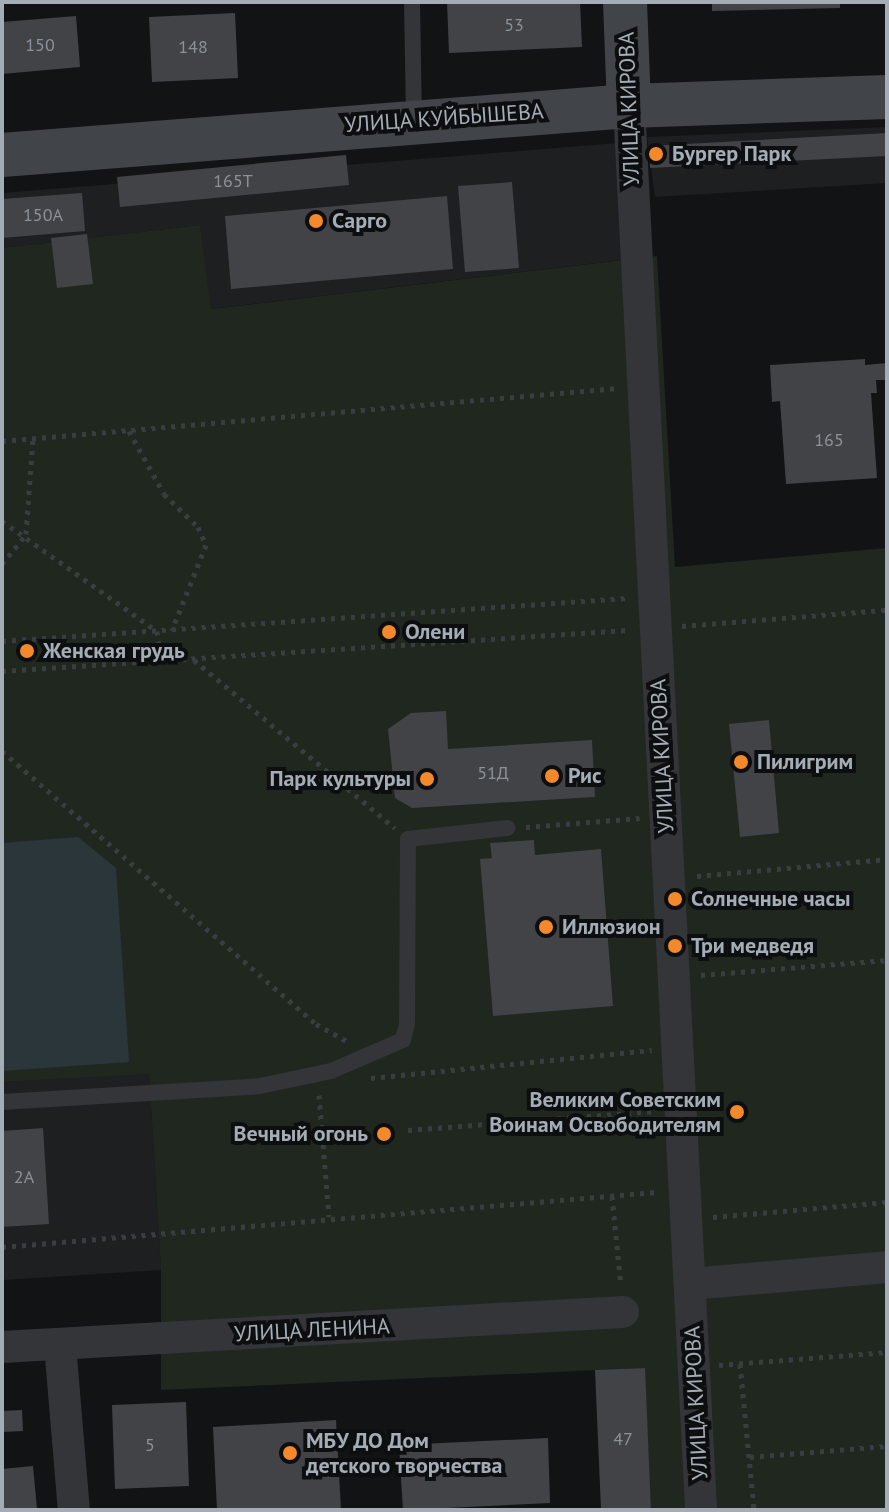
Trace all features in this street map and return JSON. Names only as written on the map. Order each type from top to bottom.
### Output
[{"type":"main road","name":"УЛИЦА КИРОВА","points":[[625,2],[629,106]]},
{"type":"main road","name":"УЛИЦА КУЙБЫШЕВА","points":[[2,155],[414,120],[629,106],[887,97]]},
{"type":"street","name":"УЛИЦА КИРОВА","points":[[629,106],[701,1510]]},
{"type":"street","points":[[690,1284],[887,1267]]},
{"type":"street","name":"УЛИЦА ЛЕНИНА","points":[[2,1347],[623,1312]]},
{"type":"street","points":[[60,1345],[74,1510]]},
{"type":"lane","points":[[412,2],[414,120]]},
{"type":"lane","points":[[2,1102],[260,1086],[319,1074],[403,1040],[407,1024],[408,839],[507,828]]},
{"type":"path","points":[[2,441],[643,386]]},
{"type":"path","points":[[129,430],[164,494],[198,527],[206,545],[172,630]]},
{"type":"path","points":[[2,564],[26,534],[33,439]]},
{"type":"path","points":[[2,521],[26,534],[157,631],[161,662]]},
{"type":"path","points":[[2,641],[653,596]]},
{"type":"path","points":[[2,671],[655,629],[887,610]]},
{"type":"path","points":[[193,660],[408,839]]},
{"type":"path","points":[[2,751],[316,1024],[370,1054]]},
{"type":"path","points":[[507,828],[665,816]]},
{"type":"path","points":[[668,879],[887,859]]},
{"type":"path","points":[[674,977],[887,960]]},
{"type":"path","points":[[365,1079],[677,1047]]},
{"type":"path","points":[[319,1074],[329,1217]]},
{"type":"path","points":[[408,1130],[680,1109]]},
{"type":"path","points":[[612,1196],[623,1312]]},
{"type":"path","points":[[2,1247],[329,1217],[612,1196],[685,1205],[887,1202]]},
{"type":"path","points":[[694,1367],[887,1352]]},
{"type":"path","points":[[740,1364],[754,1510]]},
{"type":"path","points":[[750,1457],[887,1446]]},
{"type":"shaded area","points":[[887,127],[887,183],[655,197],[647,137]]},
{"type":"shaded area","points":[[618,143],[622,260],[210,309],[200,225],[2,248],[2,193]]},
{"type":"shaded area","points":[[200,225],[211,309],[657,256],[675,567],[887,548],[887,1510],[651,1510],[644,1368],[161,1390],[161,1270],[149,1074],[2,1082],[2,248]]},
{"type":"shaded area","points":[[78,837],[116,868],[129,1062],[2,1071],[2,843]]},
{"type":"shaded area","points":[[149,1073],[161,1270],[2,1280],[2,1082]]},
{"type":"building","points":[[447,2],[580,2],[582,47],[449,53]]},
{"type":"building","points":[[712,2],[840,2],[840,8],[712,11]]},
{"type":"building","points":[[235,13],[238,78],[152,82],[149,17]]},
{"type":"building","points":[[76,16],[80,67],[2,74],[2,22]]},
{"type":"building","points":[[887,133],[887,156],[650,168],[649,146]]},
{"type":"building","points":[[346,155],[349,185],[120,207],[117,177]]},
{"type":"building","points":[[512,182],[519,268],[465,272],[458,186]]},
{"type":"building","points":[[82,193],[85,231],[2,238],[2,199]]},
{"type":"building","points":[[447,196],[453,269],[231,289],[225,216]]},
{"type":"building","points":[[87,234],[93,284],[57,288],[51,238]]},
{"type":"building","points":[[865,359],[865,365],[887,363],[887,380],[876,380],[877,393],[871,393],[877,478],[786,484],[780,401],[772,402],[770,365]]},
{"type":"building","points":[[446,711],[448,749],[592,740],[595,797],[412,808],[395,798],[388,729],[411,713]]},
{"type":"building","points":[[769,720],[779,833],[740,837],[729,724]]},
{"type":"building","points":[[534,840],[535,855],[601,849],[613,1006],[493,1016],[480,859],[492,858],[490,843]]},
{"type":"building","points":[[43,1128],[49,1224],[2,1227],[2,1131]]},
{"type":"building","points":[[645,1368],[651,1510],[601,1509],[595,1370]]},
{"type":"building","points":[[186,1402],[189,1486],[115,1489],[112,1405]]},
{"type":"building","points":[[22,1410],[23,1431],[2,1432],[2,1411]]},
{"type":"building","points":[[336,1420],[341,1510],[217,1510],[213,1427]]},
{"type":"building","points":[[548,1438],[550,1503],[403,1510],[399,1445]]},
{"type":"building","points":[[33,1466],[37,1509],[2,1510],[2,1469]]},
{"type":"place","name":"Бургер Парк","points":[[656,154]]},
{"type":"place","name":"Сарго","points":[[316,221]]},
{"type":"place","name":"Олени","points":[[389,632]]},
{"type":"place","name":"Женская грудь","points":[[27,651]]},
{"type":"place","name":"Пилигрим","points":[[741,762]]},
{"type":"place","name":"Рис","points":[[552,776]]},
{"type":"place","name":"Парк культуры","points":[[427,779]]},
{"type":"place","name":"Солнечные часы","points":[[675,899]]},
{"type":"place","name":"Иллюзион","points":[[546,927]]},
{"type":"place","name":"Три медведя","points":[[675,946]]},
{"type":"place","name":"Великим Советским Воинам Освободителям","points":[[737,1112]]},
{"type":"place","name":"Вечный огонь","points":[[384,1134]]},
{"type":"place","name":"МБУ ДО Дом детского творчества","points":[[290,1453]]}]
